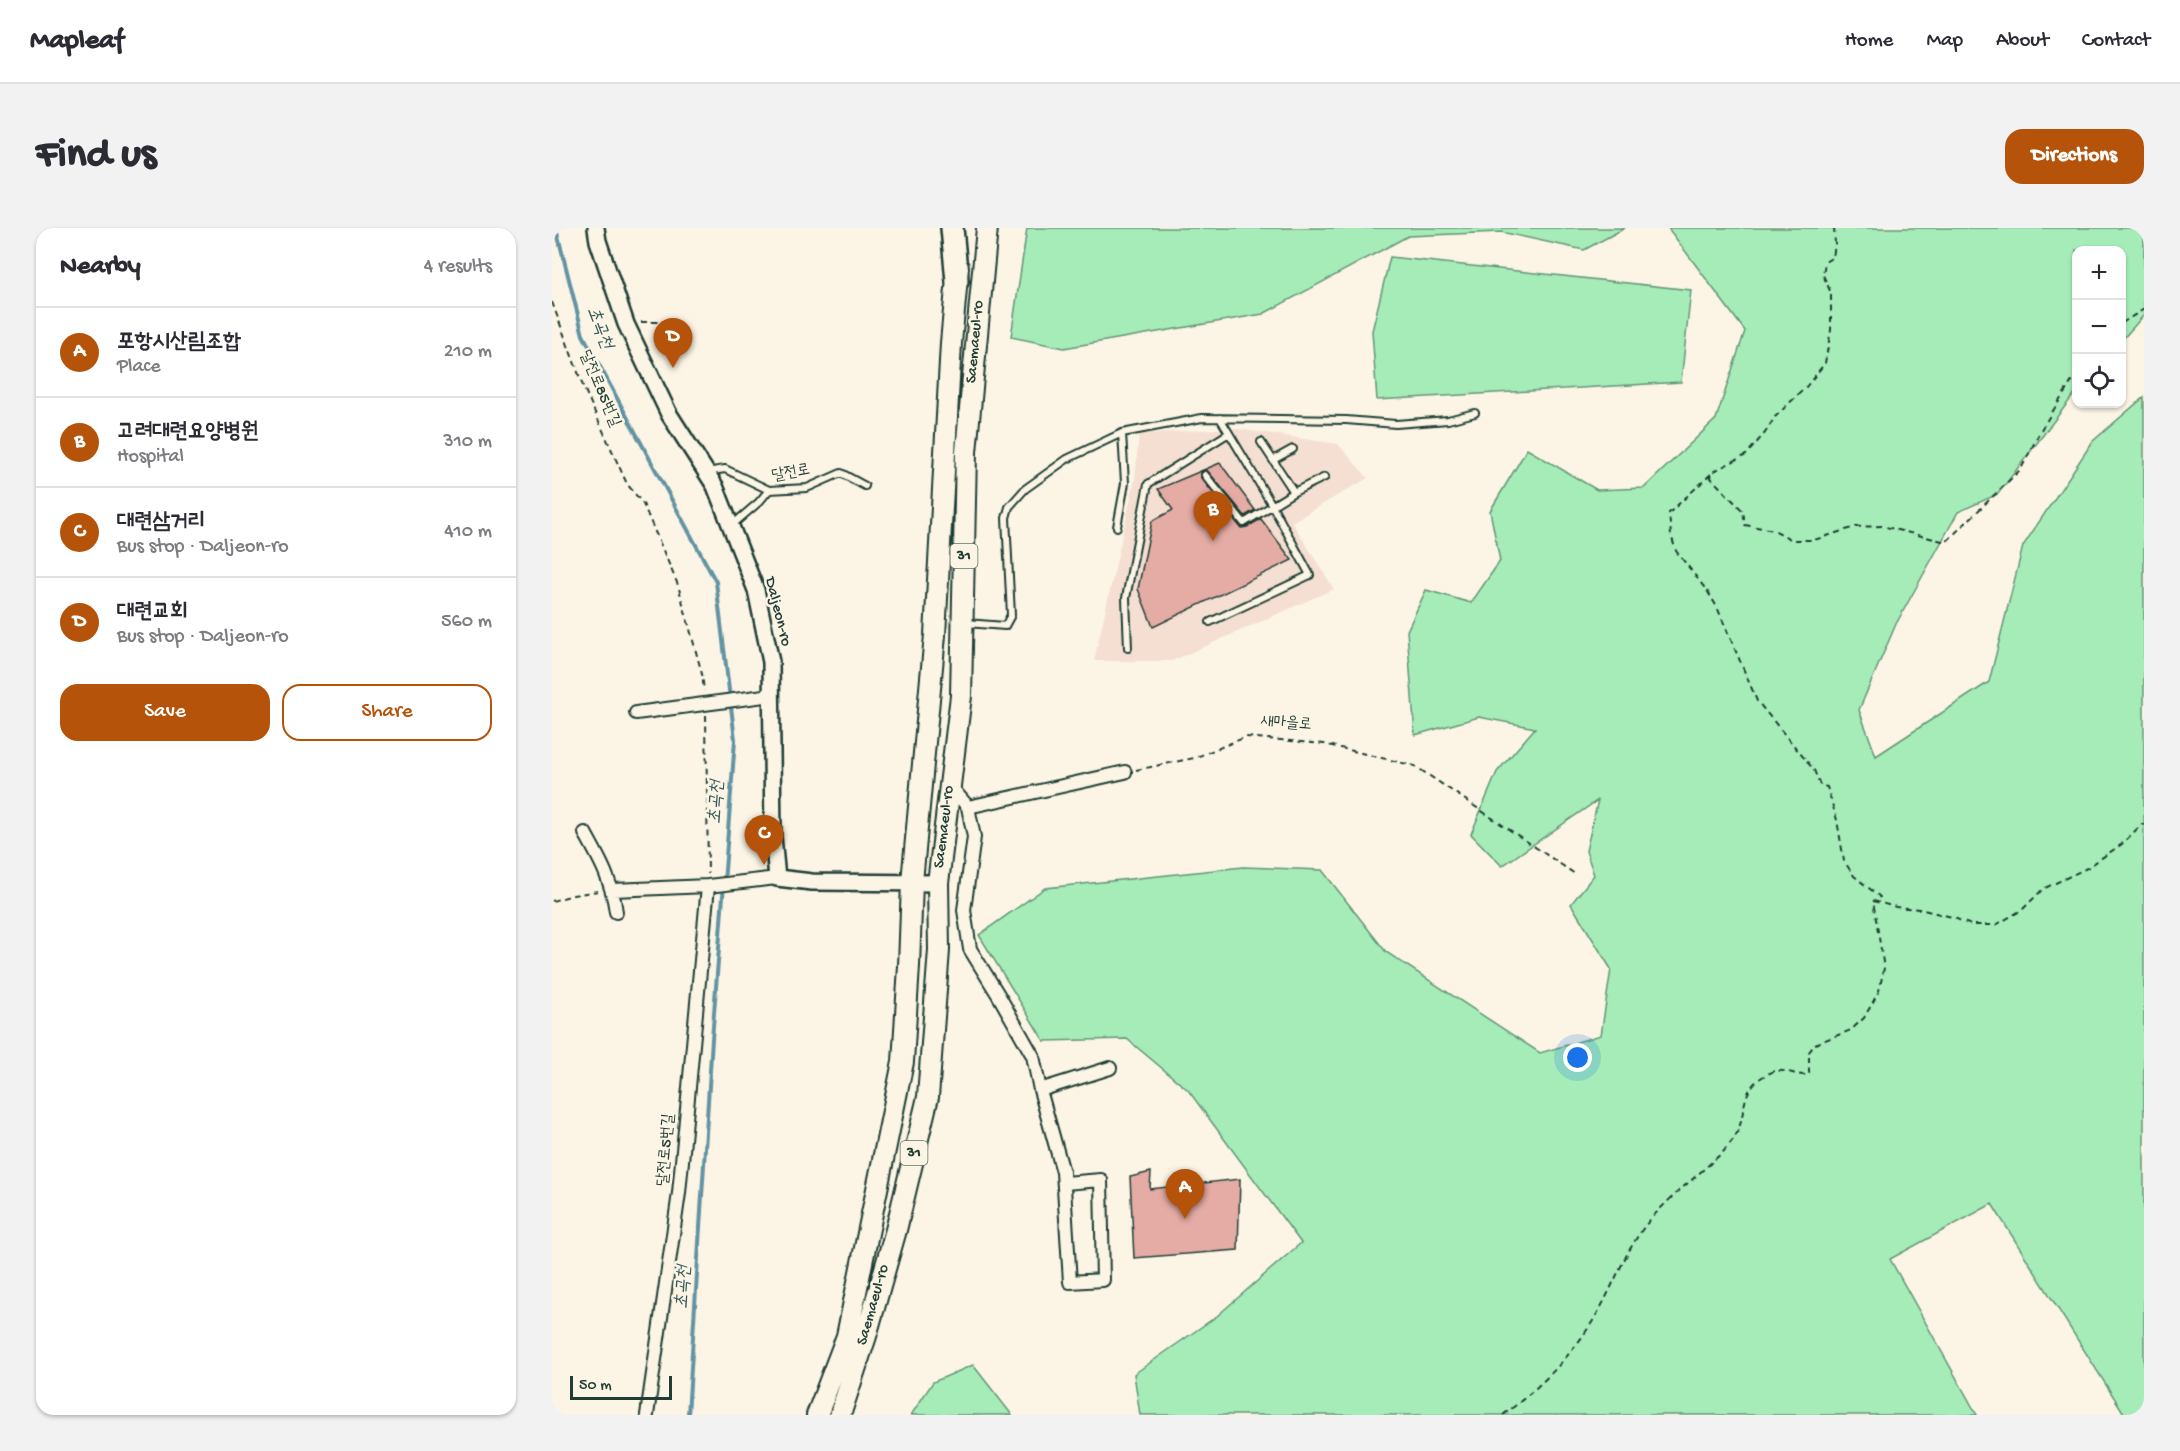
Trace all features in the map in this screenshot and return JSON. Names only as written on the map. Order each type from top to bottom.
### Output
[{"type":"highway","points":[[952,228],[957,281]]},
{"type":"main road","name":"Saemaeul-ro","points":[[818,1415],[847,1336],[903,1062],[912,882],[935,635],[951,354],[962,228]]},
{"type":"main road","name":"Saemaeul-ro","points":[[840,1415],[866,1336],[896,1230],[928,1097],[939,950],[938,883],[962,696],[966,452],[987,228]]},
{"type":"street","name":"Daljeon-ro","points":[[596,228],[598,241],[626,324],[669,414],[714,486],[756,590],[771,662],[768,695],[773,837],[777,878]]},
{"type":"street","points":[[636,713],[768,695]]},
{"type":"street","points":[[968,807],[1125,772]]},
{"type":"street","points":[[950,786],[968,807],[974,837],[964,909],[970,949],[1034,1056],[1040,1090],[1065,1183],[1070,1282],[1103,1280],[1101,1180],[1065,1183]]},
{"type":"street","points":[[585,833],[613,890],[616,912]]},
{"type":"street","points":[[613,890],[711,885],[777,878],[812,882],[938,883]]},
{"type":"street","name":"달전로5번길","points":[[647,1415],[679,1193],[711,885]]},
{"type":"street","points":[[1040,1090],[1110,1068]]},
{"type":"lane","points":[[963,623],[1005,626],[1011,615],[1006,518],[1010,507],[1025,489],[1067,459],[1122,433],[1202,418],[1346,420],[1396,424],[1448,420],[1475,413]]},
{"type":"lane","points":[[1210,622],[1310,575],[1272,505],[1220,418]]},
{"type":"lane","points":[[1117,526],[1125,483],[1122,433]]},
{"type":"lane","points":[[1128,648],[1126,598],[1148,484],[1229,434]]},
{"type":"lane","points":[[1261,441],[1294,492]]},
{"type":"lane","points":[[1273,460],[1293,449]]},
{"type":"lane","points":[[705,472],[725,469],[769,490]]},
{"type":"lane","name":"달전로","points":[[730,526],[759,502],[769,490],[807,488],[841,473],[865,486]]},
{"type":"lane","points":[[1205,475],[1244,523],[1294,492],[1325,477]]},
{"type":"path","points":[[1834,228],[1833,257],[1825,262],[1823,275],[1831,293],[1831,330],[1825,363],[1806,387],[1775,417],[1746,455],[1712,472],[1669,513],[1672,542],[1681,559],[1701,582],[1717,607],[1757,701],[1814,770],[1820,785],[1827,787],[1837,820],[1844,861],[1854,876],[1880,897],[1873,901]]},
{"type":"path","name":"달전로85번길","points":[[552,302],[583,386],[627,483],[643,504],[678,585],[711,703],[707,723],[711,885]]},
{"type":"path","points":[[2126,321],[2144,309]]},
{"type":"path","points":[[626,324],[672,322]]},
{"type":"path","points":[[1712,472],[1711,478],[1718,487],[1743,511],[1745,525],[1774,530],[1792,540],[1814,540],[1855,527],[1882,526],[1946,542],[2021,469],[2072,381]]},
{"type":"path","name":"새마을로","points":[[1125,772],[1194,758],[1246,737],[1323,744],[1414,766],[1575,874]]},
{"type":"path","points":[[1873,901],[1952,917],[1971,925],[1996,925],[2022,910],[2043,889],[2087,868],[2122,844],[2144,825]]},
{"type":"path","points":[[552,901],[573,895],[613,890]]},
{"type":"path","points":[[1503,1415],[1540,1384],[1580,1341],[1643,1230],[1658,1212],[1733,1139],[1740,1124],[1743,1105],[1751,1089],[1759,1080],[1774,1071],[1785,1070],[1802,1077],[1809,1074],[1809,1052],[1815,1044],[1851,1030],[1864,1017],[1880,991],[1884,968],[1873,901]]},
{"type":"shaded area","points":[[1232,428],[1338,444],[1368,478],[1292,522],[1334,589],[1172,661],[1094,661],[1135,479],[1139,434]]},
{"type":"green space","points":[[1027,228],[1625,228],[1584,250],[1501,232],[1408,236],[1263,314],[1064,348],[1011,337]]},
{"type":"green space","points":[[1668,228],[2144,228],[2144,315],[2126,335],[2126,246],[2072,246],[2072,397],[1998,494],[1958,512],[1896,624],[1859,710],[1876,756],[1989,682],[2023,546],[2093,441],[2144,397],[2144,1415],[2125,1415],[1992,1204],[1890,1259],[1977,1415],[1140,1415],[1134,1374],[1217,1316],[1301,1243],[1188,1090],[1127,1039],[1044,1041],[979,935],[1045,888],[1243,867],[1322,870],[1386,952],[1540,1053],[1601,1035],[1611,969],[1571,904],[1594,875],[1586,851],[1598,800],[1502,866],[1471,834],[1497,772],[1535,728],[1479,717],[1415,735],[1407,631],[1426,590],[1471,603],[1500,561],[1490,511],[1527,449],[1597,490],[1644,488],[1716,419],[1745,331]]},
{"type":"green space","points":[[1390,257],[1691,290],[1681,382],[1377,400],[1372,331]]},
{"type":"green space","points":[[973,1365],[1012,1415],[911,1415],[933,1382]]},
{"type":"building","points":[[1220,463],[1255,510],[1245,516],[1207,470],[1201,471],[1201,478],[1241,528],[1261,519],[1292,560],[1153,627],[1138,589],[1152,521],[1173,510],[1158,489]]},
{"type":"building","points":[[1151,1172],[1150,1189],[1240,1179],[1238,1250],[1134,1258],[1130,1177]]},
{"type":"waterway","name":"초곡천","points":[[556,228],[583,335],[716,582],[735,740],[712,1039],[688,1415]]},
{"type":"place","name":"대련교회","points":[[673,368]]},
{"type":"place","name":"고려대련요양병원","points":[[1213,541]]},
{"type":"place","name":"대련삼거리","points":[[764,865]]},
{"type":"place","name":"포항시산림조합","points":[[1185,1219]]}]
